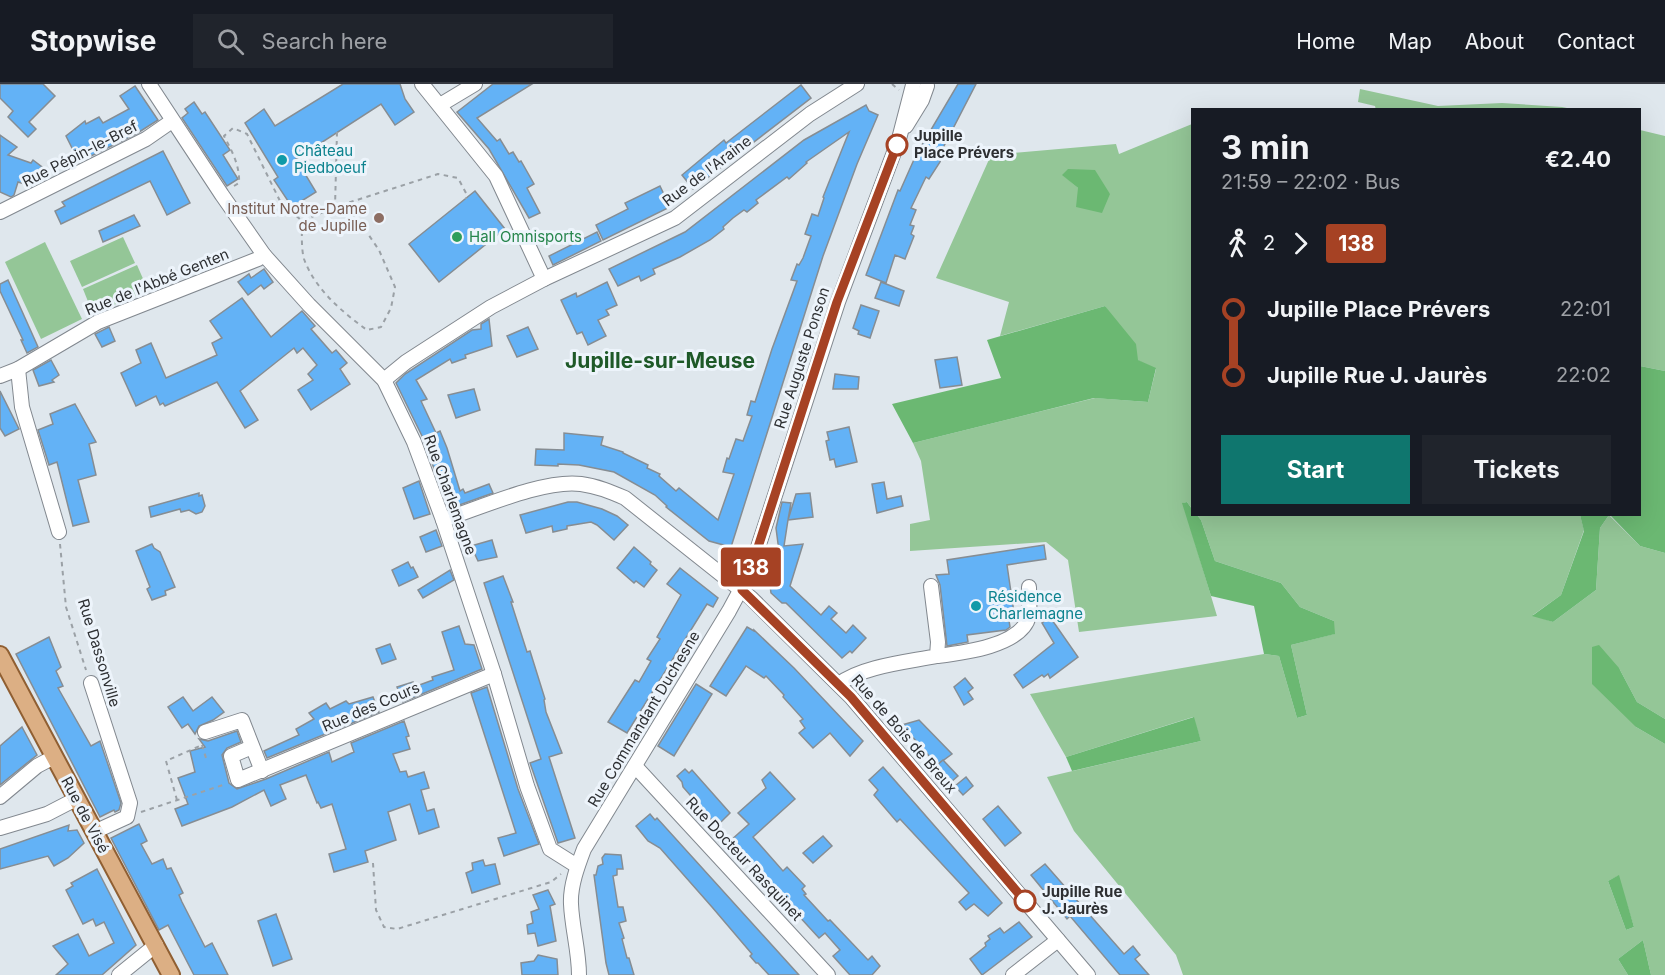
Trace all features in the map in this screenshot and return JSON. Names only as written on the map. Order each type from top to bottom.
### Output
[{"type":"main road","name":"Rue de Visé","points":[[0,655],[171,975]]},
{"type":"street","name":"Rue Charlemagne","points":[[149,84],[264,255],[309,305],[384,380],[412,439],[443,520],[494,674],[527,786],[550,849],[575,866]]},
{"type":"street","points":[[422,84],[496,176],[544,279]]},
{"type":"street","points":[[440,105],[475,84]]},
{"type":"street","name":"Rue de l'Araine","points":[[384,380],[406,362],[491,307],[544,279],[675,218],[810,114],[857,84]]},
{"type":"street","name":"Rue Auguste Ponson","points":[[742,590],[750,572],[837,302],[921,85]]},
{"type":"street","name":"Rue Pépin-le-Bref","points":[[4,207],[146,139],[172,121]]},
{"type":"street","name":"Rue de l'Abbé Genten","points":[[0,376],[18,369],[98,322],[264,255]]},
{"type":"street","points":[[18,369],[22,407],[59,532]]},
{"type":"street","name":"Rue de Bois de Breux","points":[[443,520],[556,483],[579,483],[603,488],[625,498],[742,590],[839,684],[1088,975]]},
{"type":"street","points":[[931,586],[938,642],[937,656]]},
{"type":"street","points":[[839,684],[847,678],[864,672],[937,656],[969,652],[997,644],[1021,630],[1029,617],[1029,587]]},
{"type":"street","name":"Rue Commandant Duchesne","points":[[575,866],[742,590]]},
{"type":"street","name":"Rue des Cours","points":[[238,780],[494,674]]},
{"type":"street","name":"Rue Dassonville","points":[[90,683],[129,810]]},
{"type":"street","points":[[205,732],[242,720],[261,771]]},
{"type":"street","points":[[238,780],[231,756],[252,747]]},
{"type":"street","points":[[0,797],[37,766],[54,757]]},
{"type":"street","name":"Rue Docteur Rasquinet","points":[[635,766],[828,975]]},
{"type":"street","points":[[0,828],[47,814],[76,799]]},
{"type":"street","points":[[94,832],[129,810]]},
{"type":"street","points":[[575,866],[570,902],[579,953],[579,975]]},
{"type":"street","points":[[1013,975],[1058,940]]},
{"type":"street","points":[[119,975],[156,945]]},
{"type":"path","points":[[222,195],[239,183],[240,173],[224,136],[233,128],[247,134],[280,201],[302,220],[304,258],[322,291],[352,320],[367,330],[381,327],[391,308],[395,287],[379,250],[357,218],[334,207]]},
{"type":"path","points":[[334,207],[337,132]]},
{"type":"path","points":[[302,220],[334,207],[438,174],[458,178],[466,193],[466,199]]},
{"type":"path","name":"Rue Dassonville","points":[[59,532],[66,607],[90,683]]},
{"type":"path","points":[[177,800],[166,761],[202,745],[206,758]]},
{"type":"path","points":[[129,810],[177,800],[238,780]]},
{"type":"path","points":[[373,863],[376,910],[384,927],[397,929],[551,882],[575,866]]},
{"type":"green space","points":[[1360,89],[1438,106],[1502,103],[1567,108],[1376,108],[1358,102]]},
{"type":"green space","points":[[1191,124],[1191,508],[1187,502],[1183,503],[1217,616],[1079,632],[1068,560],[1046,542],[910,551],[910,524],[930,520],[921,461],[913,443],[1095,398],[1148,402],[1156,369],[1137,360],[1105,306],[1000,336],[1009,302],[936,278],[991,155],[1116,144],[1119,154]],"holes":[[[1063,175],[1110,194],[1078,188]]]},
{"type":"green space","points":[[1641,130],[1665,136],[1665,371],[1641,366]]},
{"type":"green space","points":[[1068,169],[1095,170],[1110,194],[1102,213],[1076,207],[1078,188],[1062,175]]},
{"type":"green space","points":[[123,237],[135,263],[82,287],[70,261]]},
{"type":"green space","points":[[45,242],[82,319],[41,339],[5,262]]},
{"type":"green space","points":[[137,265],[148,290],[93,314],[83,289]]},
{"type":"green space","points":[[1105,306],[1136,344],[1138,360],[1156,368],[1148,402],[1094,398],[913,443],[892,404],[1001,378],[987,340]]},
{"type":"green space","points":[[1641,366],[1665,371],[1665,553],[1640,546],[1611,516],[1641,516]]},
{"type":"green space","points":[[1187,502],[1191,508],[1191,516],[1198,516],[1201,520],[1215,561],[1281,583],[1300,607],[1334,621],[1335,634],[1291,645],[1307,715],[1297,718],[1279,656],[1264,654],[1254,606],[1211,596],[1182,503]]},
{"type":"green space","points":[[1198,516],[1580,516],[1584,530],[1561,595],[1533,615],[1553,622],[1596,590],[1600,528],[1608,516],[1640,546],[1665,553],[1665,719],[1637,702],[1619,668],[1636,727],[1665,744],[1665,975],[1651,975],[1643,940],[1618,959],[1628,975],[1183,975],[1176,955],[1074,831],[1047,777],[1201,741],[1193,717],[1066,757],[1030,694],[1264,654],[1279,656],[1297,718],[1307,715],[1291,645],[1334,634],[1334,621],[1300,607],[1281,583],[1215,561]],"holes":[[[1618,876],[1634,927],[1626,930],[1608,881]]]},
{"type":"green space","points":[[1580,516],[1608,516],[1600,528],[1596,590],[1553,622],[1532,616],[1561,595],[1584,531]]},
{"type":"green space","points":[[1599,645],[1619,668],[1637,702],[1665,719],[1665,744],[1636,727],[1592,684],[1592,647]]},
{"type":"green space","points":[[1194,717],[1201,741],[1072,771],[1066,757]]},
{"type":"green space","points":[[1619,875],[1634,927],[1626,930],[1608,881]]},
{"type":"green space","points":[[1643,940],[1651,975],[1628,975],[1618,959]]},
{"type":"building","points":[[0,84],[43,84],[55,96],[29,122],[36,129],[28,137],[8,117],[13,111],[0,98]]},
{"type":"building","points":[[343,84],[400,84],[405,99],[414,112],[395,125],[381,104],[296,159],[316,192],[292,207],[274,180],[278,177],[245,123],[264,109],[275,126]]},
{"type":"building","points":[[493,84],[532,84],[477,118],[497,141],[500,139],[509,154],[513,152],[519,162],[521,161],[534,184],[527,188],[540,213],[529,218],[489,149],[457,112]]},
{"type":"building","points":[[958,84],[976,84],[943,148],[945,149],[940,162],[929,179],[926,177],[911,208],[916,210],[910,225],[914,226],[911,234],[914,236],[905,259],[895,255],[886,283],[866,275],[898,190],[900,191],[916,155]]},
{"type":"building","points":[[801,85],[811,98],[693,189],[682,175],[724,140],[726,143]]},
{"type":"building","points":[[135,86],[158,120],[136,134],[91,156],[90,154],[84,158],[82,155],[77,158],[66,136],[85,121],[86,124],[99,117],[103,123],[129,109],[120,96]]},
{"type":"building","points":[[194,102],[202,114],[205,112],[230,150],[223,155],[238,179],[227,186],[182,118],[188,113],[185,109]]},
{"type":"building","points":[[866,105],[869,111],[878,115],[823,256],[731,547],[709,541],[666,507],[655,495],[614,472],[579,465],[535,465],[536,449],[564,450],[564,433],[603,437],[601,445],[623,452],[648,465],[647,468],[660,474],[659,476],[676,491],[679,488],[718,520],[734,474],[723,472],[727,458],[729,459],[736,439],[743,441],[752,416],[747,415],[751,401],[755,402],[797,281],[791,280],[797,264],[799,265],[803,258],[811,236],[805,234],[812,214],[818,216],[823,197],[849,132],[806,162],[789,179],[787,177],[756,200],[758,203],[747,212],[744,210],[733,218],[710,240],[653,269],[655,274],[641,281],[639,276],[618,286],[609,269],[685,232],[804,140]]},
{"type":"building","points":[[0,135],[17,147],[8,155],[31,163],[33,160],[42,167],[34,177],[31,186],[18,182],[14,195],[11,197],[0,192]]},
{"type":"building","points":[[163,151],[190,203],[167,215],[150,181],[61,224],[55,211],[65,206],[62,202]]},
{"type":"building","points":[[660,186],[670,207],[603,240],[596,225],[628,209],[625,203]]},
{"type":"building","name":"Hall Omnisports","points":[[475,191],[505,229],[439,282],[409,244]]},
{"type":"building","points":[[134,215],[140,226],[103,242],[99,231]]},
{"type":"building","points":[[597,232],[601,241],[553,265],[549,256]]},
{"type":"building","points":[[264,269],[273,282],[264,289],[261,285],[248,295],[238,282],[249,274],[251,278]]},
{"type":"building","points":[[8,280],[38,347],[27,353],[0,291],[0,284]]},
{"type":"building","points":[[607,282],[617,305],[606,310],[609,315],[598,320],[606,336],[588,345],[582,332],[577,334],[561,300],[576,293],[577,297]]},
{"type":"building","points":[[881,282],[904,291],[899,306],[875,298]]},
{"type":"building","points":[[242,298],[271,337],[302,311],[315,326],[311,329],[332,353],[336,350],[347,363],[340,369],[350,384],[311,410],[298,390],[313,380],[308,374],[317,365],[303,348],[297,353],[294,348],[240,391],[258,420],[245,428],[217,382],[165,406],[163,403],[160,405],[156,396],[136,406],[121,373],[141,363],[136,350],[151,343],[166,378],[217,355],[212,343],[222,338],[210,321]]},
{"type":"building","points":[[861,305],[879,311],[870,338],[858,334],[859,331],[853,328]]},
{"type":"building","points":[[489,319],[492,346],[465,355],[466,358],[452,363],[450,359],[416,380],[427,399],[421,401],[436,433],[440,431],[447,448],[460,491],[463,489],[465,493],[489,484],[493,493],[451,508],[448,506],[422,436],[396,383],[405,374],[472,330],[481,329],[481,324]]},
{"type":"building","points":[[109,327],[115,341],[102,347],[95,334]]},
{"type":"building","points":[[528,327],[538,349],[517,357],[507,336]]},
{"type":"building","points":[[957,357],[962,385],[940,388],[935,360]]},
{"type":"building","points":[[51,360],[59,375],[52,380],[54,382],[39,386],[33,370]]},
{"type":"building","points":[[835,374],[859,377],[858,389],[833,389]]},
{"type":"building","points":[[474,389],[480,410],[456,418],[448,395]]},
{"type":"building","points":[[0,391],[19,429],[5,436],[0,428]]},
{"type":"building","points":[[75,404],[96,442],[89,444],[96,475],[78,480],[89,522],[73,526],[57,462],[49,465],[38,430],[53,424],[50,414]]},
{"type":"building","points":[[849,427],[857,462],[836,467],[834,459],[830,460],[826,441],[829,440],[827,432]]},
{"type":"building","points":[[419,481],[430,514],[414,519],[403,488]]},
{"type":"building","points":[[884,482],[887,499],[901,496],[903,506],[877,513],[872,484]]},
{"type":"building","points":[[199,493],[199,496],[202,495],[205,506],[202,512],[196,514],[189,510],[181,512],[180,509],[151,517],[149,507]]},
{"type":"building","points":[[810,493],[813,517],[788,520],[796,494]]},
{"type":"building","points":[[568,502],[577,502],[602,509],[617,516],[628,525],[614,540],[591,522],[567,526],[567,529],[553,532],[552,526],[526,533],[520,515]]},
{"type":"building","points":[[782,502],[791,503],[784,546],[803,544],[790,586],[821,615],[829,606],[837,613],[831,619],[846,633],[853,625],[866,638],[852,653],[850,651],[842,658],[786,603],[782,603],[771,593],[769,578],[773,577],[772,566],[777,566],[777,559],[780,559],[776,528]]},
{"type":"building","points":[[436,530],[442,546],[426,552],[420,537]]},
{"type":"building","points":[[492,540],[497,557],[478,561],[471,546]]},
{"type":"building","points":[[152,544],[160,552],[175,587],[165,591],[166,595],[152,600],[147,589],[150,587],[136,551]]},
{"type":"building","points":[[1044,545],[1046,559],[1007,565],[1014,613],[1008,614],[1010,627],[1006,630],[967,635],[968,642],[947,646],[940,585],[936,575],[949,574],[947,560]]},
{"type":"building","points":[[634,547],[657,570],[644,587],[636,581],[634,583],[617,568]]},
{"type":"building","points":[[408,562],[418,577],[399,586],[392,570]]},
{"type":"building","points":[[680,568],[718,598],[713,607],[707,604],[627,733],[608,722],[635,680],[639,682],[651,661],[647,659],[660,639],[657,637],[681,595],[667,584]]},
{"type":"building","points":[[450,570],[454,580],[423,598],[418,590]]},
{"type":"building","points":[[503,576],[527,652],[530,651],[545,699],[546,712],[562,753],[549,757],[575,838],[558,843],[530,763],[541,759],[484,583]]},
{"type":"building","points":[[1050,617],[1078,657],[1050,678],[1048,674],[1044,677],[1042,675],[1023,688],[1014,675],[1054,643],[1042,623]]},
{"type":"building","points":[[459,626],[465,644],[474,645],[482,669],[403,702],[397,687],[413,682],[414,687],[433,680],[432,677],[454,670],[442,632]]},
{"type":"building","points":[[747,627],[754,630],[794,668],[863,741],[850,756],[830,733],[813,748],[799,733],[805,728],[800,721],[803,719],[783,697],[784,695],[766,676],[764,678],[746,666],[726,696],[710,686]]},
{"type":"building","points":[[49,637],[61,667],[56,671],[63,686],[58,688],[91,746],[100,741],[121,803],[119,810],[100,817],[16,654]]},
{"type":"building","points":[[390,644],[396,659],[382,664],[376,649]]},
{"type":"building","points":[[965,678],[973,688],[968,692],[973,699],[964,705],[954,687]]},
{"type":"building","points":[[696,684],[712,694],[674,756],[658,746]]},
{"type":"building","points":[[487,687],[518,789],[539,844],[504,856],[498,838],[516,833],[471,693]]},
{"type":"building","points":[[183,697],[193,711],[212,697],[224,712],[199,726],[195,734],[188,724],[182,728],[168,707]]},
{"type":"building","points":[[373,697],[379,712],[267,758],[264,751],[299,735],[296,729],[314,719],[309,713],[326,703],[330,709],[346,701],[349,704]]},
{"type":"building","points":[[919,720],[952,754],[937,765],[902,725]]},
{"type":"building","points":[[404,721],[410,749],[393,754],[400,772],[406,771],[408,777],[424,772],[429,788],[421,790],[427,811],[434,809],[439,827],[419,834],[410,804],[388,812],[396,840],[365,851],[368,862],[334,872],[329,854],[346,849],[332,804],[321,808],[306,775],[280,785],[286,799],[271,806],[264,790],[232,807],[182,826],[175,809],[188,804],[178,778],[195,772],[190,751],[205,747],[199,739],[208,741],[237,731],[241,742],[227,748],[222,755],[229,783],[237,789],[329,752],[332,762],[354,752],[351,743]]},
{"type":"building","points":[[22,727],[37,755],[0,785],[0,746]]},
{"type":"building","points":[[943,760],[958,776],[944,788],[929,772]]},
{"type":"building","points":[[883,767],[1002,903],[988,916],[974,904],[966,910],[959,902],[969,893],[900,819],[897,822],[874,795],[878,790],[869,780]]},
{"type":"building","points":[[685,769],[689,773],[692,770],[730,813],[717,826],[683,787],[677,776]]},
{"type":"building","points":[[770,772],[795,799],[753,837],[783,871],[787,867],[805,886],[802,889],[806,894],[804,895],[828,921],[830,920],[868,960],[872,956],[880,966],[872,975],[850,975],[833,956],[840,950],[825,933],[819,938],[730,841],[749,824],[738,813],[766,788],[762,780]]},
{"type":"building","points":[[966,777],[973,786],[963,795],[955,786]]},
{"type":"building","points":[[998,806],[1021,833],[1005,846],[983,819]]},
{"type":"building","points":[[650,814],[655,820],[657,818],[799,975],[769,975],[756,963],[750,956],[752,954],[712,907],[660,848],[648,841],[636,826]]},
{"type":"building","points":[[139,824],[147,841],[141,844],[152,864],[163,859],[167,869],[171,868],[183,893],[179,895],[182,902],[205,947],[212,943],[228,975],[194,975],[168,925],[159,930],[111,838]]},
{"type":"building","points":[[69,825],[68,831],[77,830],[84,843],[68,858],[54,866],[48,856],[0,869],[0,849]]},
{"type":"building","points":[[823,836],[832,846],[813,863],[803,853]]},
{"type":"building","points":[[605,854],[621,855],[623,869],[617,869],[617,875],[613,876],[618,907],[623,907],[626,921],[619,923],[624,938],[622,939],[634,975],[609,975],[606,963],[594,875],[596,875],[598,866],[603,864],[602,858]]},
{"type":"building","points":[[483,860],[485,866],[495,864],[500,884],[472,893],[466,873],[473,870],[472,863]]},
{"type":"building","points":[[1045,864],[1124,954],[1133,946],[1140,955],[1135,959],[1149,975],[1120,975],[1070,916],[1067,919],[1031,875]]},
{"type":"building","points":[[97,869],[136,945],[102,975],[56,975],[68,964],[53,946],[78,934],[89,956],[114,943],[104,922],[96,926],[93,919],[83,924],[66,890],[73,886],[71,883]]},
{"type":"building","points":[[548,890],[555,904],[550,906],[556,941],[538,946],[535,933],[528,934],[527,925],[533,923],[531,912],[539,909],[533,895]]},
{"type":"building","points":[[276,914],[292,959],[273,966],[258,921]]},
{"type":"building","points":[[1019,922],[1032,937],[982,975],[970,959],[986,946],[985,943],[990,939],[988,936],[1000,928],[1004,933]]},
{"type":"building","points":[[538,955],[557,959],[558,975],[522,975],[521,963],[534,961]]},
{"type":"bus line","name":"138","points":[[897,145],[837,302],[750,572],[742,590],[851,697],[1025,901]]},
{"type":"place","name":"Jupille Place Prévers","points":[[897,145]]},
{"type":"place","name":"Château Piedboeuf","points":[[282,160]]},
{"type":"place","name":"Institut Notre-Dame de Jupille","points":[[379,218]]},
{"type":"place","name":"Hall Omnisports","points":[[457,237]]},
{"type":"place","name":"Résidence Charlemagne","points":[[976,606]]},
{"type":"place","name":"Jupille Rue J. Jaurès","points":[[1025,901]]},
{"type":"district","name":"Jupille-sur-Meuse","points":[[660,361]]}]
